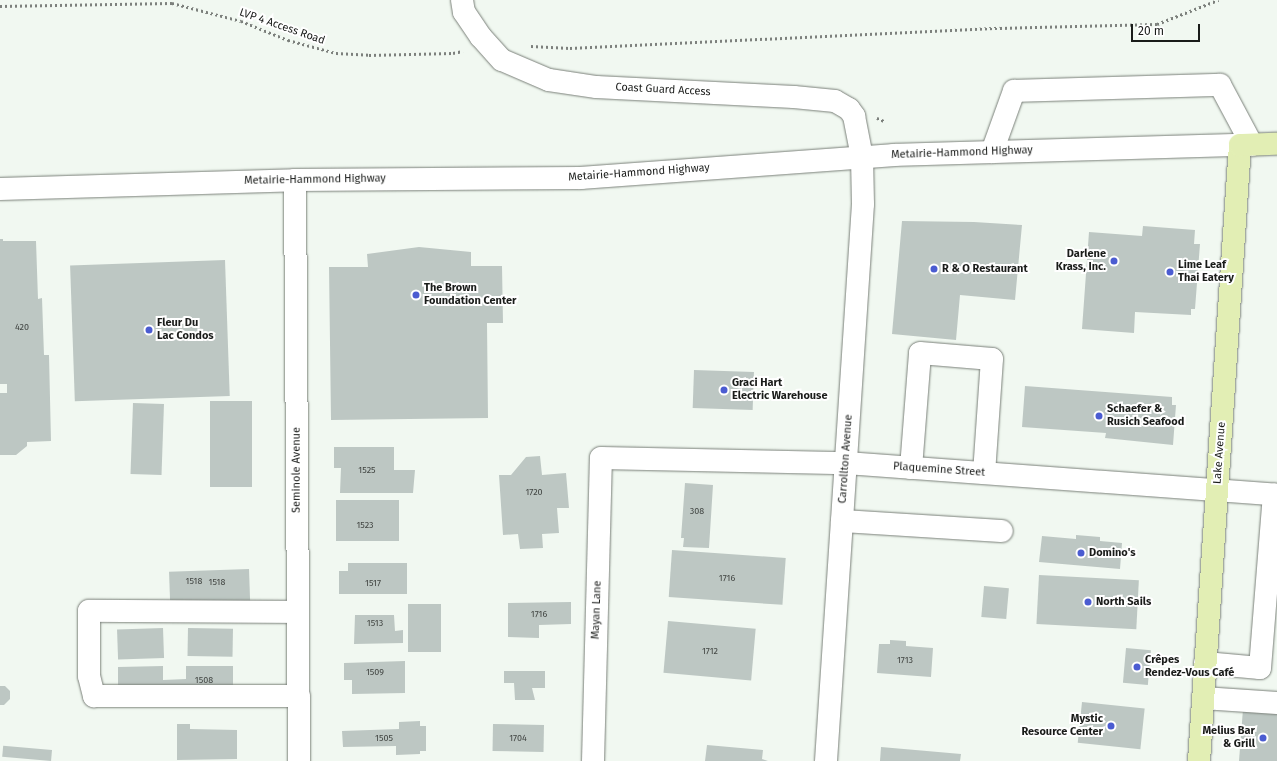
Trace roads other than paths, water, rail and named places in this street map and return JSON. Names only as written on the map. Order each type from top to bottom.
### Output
[{"type":"main road","name":"Metairie-Hammond Highway","points":[[1246,145],[1277,144]]},
{"type":"main road","name":"Lake Avenue","points":[[1199,761],[1217,491],[1246,145]]},
{"type":"street","name":"Coast Guard Access","points":[[462,0],[464,12],[487,44],[502,60],[549,80],[596,87],[778,96],[835,101],[849,109],[854,116],[862,157]]},
{"type":"street","points":[[992,152],[1014,91],[1220,85],[1246,145]]},
{"type":"street","name":"Metairie-Hammond Highway","points":[[0,188],[295,180],[581,178],[862,157],[1246,145]]},
{"type":"street","name":"Carrollton Avenue","points":[[826,761],[863,204],[862,157]]},
{"type":"street","name":"Seminole Avenue","points":[[295,180],[299,761]]},
{"type":"street","points":[[911,468],[920,353],[927,353],[992,358],[984,473]]},
{"type":"street","name":"Plaquemine Street","points":[[601,458],[846,463],[1275,495]]},
{"type":"street","name":"Mayan Lane","points":[[593,761],[601,458]]},
{"type":"street","points":[[1205,663],[1260,668],[1275,495]]},
{"type":"street","points":[[842,522],[1002,531]]},
{"type":"street","points":[[298,612],[89,611],[89,676],[94,696],[299,696]]},
{"type":"street","points":[[1203,698],[1277,703]]},
{"type":"place","name":"Darlene Krass, Inc.","points":[[1114,261]]},
{"type":"place","name":"R & O Restaurant","points":[[934,269]]},
{"type":"place","name":"Lime Leaf Thai Eatery","points":[[1170,272]]},
{"type":"place","name":"The Brown Foundation Center","points":[[416,295]]},
{"type":"place","name":"Fleur Du Lac Condos","points":[[149,330]]},
{"type":"place","name":"Graci Hart Electric Warehouse","points":[[724,390]]},
{"type":"place","name":"Schaefer & Rusich Seafood","points":[[1099,416]]},
{"type":"place","name":"Domino's","points":[[1081,553]]},
{"type":"place","name":"North Sails","points":[[1088,602]]},
{"type":"place","name":"Crêpes Rendez-Vous Café","points":[[1137,667]]},
{"type":"place","name":"Mystic Resource Center","points":[[1111,726]]},
{"type":"place","name":"Melius Bar & Grill","points":[[1263,738]]}]
